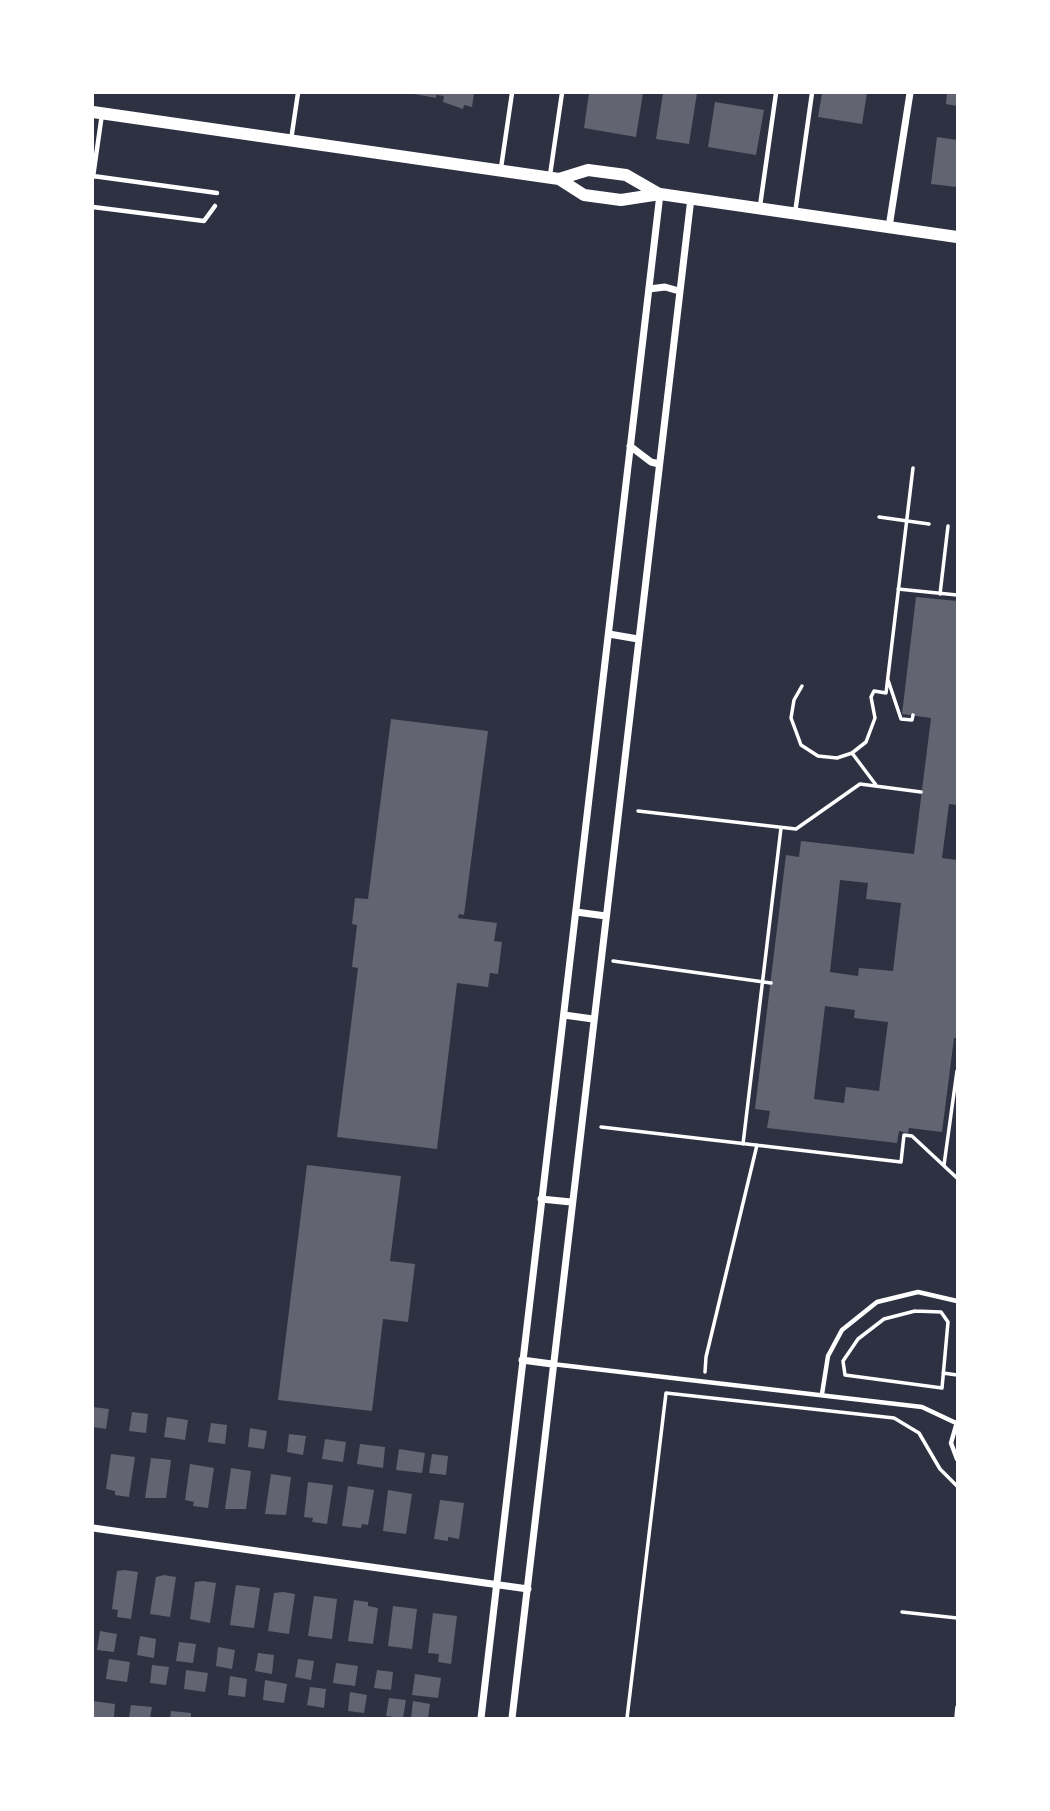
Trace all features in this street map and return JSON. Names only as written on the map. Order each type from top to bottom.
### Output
[{"type":"main road","points":[[97,113],[554,178],[584,195],[621,200],[660,194],[957,237]]},
{"type":"main road","points":[[554,178],[588,170],[626,175],[660,194]]},
{"type":"street","points":[[889,227],[911,93]]},
{"type":"street","points":[[481,1718],[660,194]]},
{"type":"street","points":[[512,1718],[691,198]]},
{"type":"street","points":[[649,289],[665,287],[680,291]]},
{"type":"street","points":[[630,446],[651,462],[659,464]]},
{"type":"street","points":[[609,634],[639,639]]},
{"type":"street","points":[[576,912],[606,915]]},
{"type":"street","points":[[564,1015],[593,1019]]},
{"type":"street","points":[[541,1199],[571,1202]]},
{"type":"street","points":[[522,1360],[552,1364]]},
{"type":"street","points":[[93,1528],[528,1589]]},
{"type":"lane","points":[[291,141],[298,93]]},
{"type":"lane","points":[[500,170],[512,93]]},
{"type":"lane","points":[[554,178],[562,93]]},
{"type":"lane","points":[[759,209],[776,93]]},
{"type":"lane","points":[[795,214],[812,93]]},
{"type":"lane","points":[[97,113],[93,177],[216,193]]},
{"type":"lane","points":[[93,207],[204,221],[215,206]]},
{"type":"lane","points":[[822,1394],[828,1356],[842,1330],[877,1302],[918,1292],[957,1301]]},
{"type":"lane","points":[[552,1364],[922,1407],[957,1422],[951,1443],[957,1459]]},
{"type":"path","points":[[802,686],[794,700],[791,718],[802,745],[827,758],[852,753],[870,734],[875,718],[871,697],[874,691],[886,693],[913,468]]},
{"type":"path","points":[[879,517],[929,524]]},
{"type":"path","points":[[940,594],[948,526]]},
{"type":"path","points":[[898,589],[957,596]]},
{"type":"path","points":[[887,678],[901,719],[912,720],[913,715]]},
{"type":"path","points":[[852,753],[877,786]]},
{"type":"path","points":[[638,811],[796,829],[860,784],[921,792]]},
{"type":"path","points":[[743,1144],[781,828]]},
{"type":"path","points":[[610,961],[771,984]]},
{"type":"path","points":[[944,1165],[957,1071]]},
{"type":"path","points":[[601,1127],[901,1162],[904,1135],[912,1136],[957,1178]]},
{"type":"path","points":[[702,1397],[706,1357],[757,1145]]},
{"type":"path","points":[[935,1311],[941,1312],[948,1322],[943,1373],[942,1388],[848,1377],[842,1366],[845,1355],[858,1339],[878,1323],[899,1313],[935,1311]]},
{"type":"path","points":[[943,1373],[957,1375]]},
{"type":"path","points":[[628,1718],[666,1393],[894,1418],[919,1433],[940,1469],[957,1486]]},
{"type":"path","points":[[902,1612],[957,1618]]},
{"type":"path","points":[[956,1718],[957,1707]]},
{"type":"building","points":[[409,93],[474,93],[472,107],[464,105],[463,109],[443,102],[444,96],[436,95],[436,98]]},
{"type":"building","points":[[589,93],[643,93],[636,137],[584,128]]},
{"type":"building","points":[[663,93],[697,93],[689,144],[656,139]]},
{"type":"building","points":[[822,93],[867,93],[862,124],[818,117]]},
{"type":"building","points":[[947,93],[957,93],[957,106],[946,104]]},
{"type":"building","points":[[715,102],[764,110],[756,155],[708,147]]},
{"type":"building","points":[[937,137],[957,140],[957,187],[931,184]]},
{"type":"building","points":[[916,597],[957,601],[957,805],[949,804],[942,858],[957,860],[957,1038],[954,1038],[942,1132],[909,1128],[908,1133],[899,1131],[897,1143],[767,1128],[770,1111],[755,1109],[786,855],[799,857],[801,841],[914,854],[931,718],[902,714]],"holes":[[[840,880],[868,883],[866,899],[901,903],[893,971],[859,968],[858,976],[830,972]],[[825,1006],[855,1010],[854,1018],[888,1022],[879,1091],[846,1087],[844,1103],[814,1099]]]},
{"type":"building","points":[[391,719],[488,731],[464,915],[459,914],[458,918],[497,923],[494,941],[502,942],[498,974],[490,973],[488,987],[457,983],[437,1149],[337,1137],[358,968],[352,967],[357,925],[352,924],[355,898],[368,899]]},
{"type":"building","points":[[307,1165],[401,1176],[390,1261],[415,1264],[408,1322],[383,1319],[372,1411],[278,1400]]},
{"type":"building","points":[[93,1407],[109,1409],[106,1429],[93,1427]]},
{"type":"building","points":[[132,1412],[148,1414],[146,1433],[129,1431]]},
{"type":"building","points":[[167,1417],[188,1420],[185,1440],[164,1437]]},
{"type":"building","points":[[211,1423],[227,1425],[225,1444],[208,1442]]},
{"type":"building","points":[[250,1428],[267,1431],[264,1449],[248,1447]]},
{"type":"building","points":[[289,1434],[306,1436],[303,1455],[287,1452]]},
{"type":"building","points":[[325,1439],[346,1442],[343,1462],[322,1459]]},
{"type":"building","points":[[360,1444],[385,1447],[383,1468],[357,1464]]},
{"type":"building","points":[[399,1449],[425,1453],[422,1473],[396,1470]]},
{"type":"building","points":[[111,1454],[135,1457],[129,1497],[115,1495],[115,1491],[106,1489]]},
{"type":"building","points":[[432,1454],[448,1456],[446,1475],[429,1473]]},
{"type":"building","points":[[151,1458],[171,1460],[166,1498],[145,1498]]},
{"type":"building","points":[[190,1464],[214,1468],[208,1508],[193,1506],[194,1502],[185,1500]]},
{"type":"building","points":[[231,1468],[251,1471],[246,1509],[225,1509]]},
{"type":"building","points":[[271,1474],[291,1477],[286,1515],[265,1514]]},
{"type":"building","points":[[308,1482],[333,1485],[327,1524],[312,1522],[313,1518],[304,1517]]},
{"type":"building","points":[[348,1486],[374,1490],[368,1525],[362,1524],[361,1528],[342,1526]]},
{"type":"building","points":[[388,1490],[412,1494],[406,1534],[383,1531]]},
{"type":"building","points":[[440,1500],[464,1503],[459,1539],[434,1539]]},
{"type":"building","points":[[117,1571],[138,1572],[131,1619],[117,1617],[118,1610],[112,1609]]},
{"type":"building","points":[[156,1577],[176,1577],[170,1617],[150,1614]]},
{"type":"building","points":[[195,1582],[216,1583],[210,1623],[190,1619]]},
{"type":"building","points":[[236,1585],[260,1588],[254,1628],[230,1625]]},
{"type":"building","points":[[274,1593],[295,1594],[289,1634],[268,1631]]},
{"type":"building","points":[[314,1596],[337,1599],[332,1639],[308,1636]]},
{"type":"building","points":[[354,1600],[368,1602],[368,1606],[378,1608],[373,1644],[348,1641]]},
{"type":"building","points":[[393,1606],[417,1609],[412,1649],[388,1646]]},
{"type":"building","points":[[433,1613],[457,1616],[451,1664],[438,1662],[439,1654],[428,1653]]},
{"type":"building","points":[[100,1631],[117,1634],[114,1652],[97,1650]]},
{"type":"building","points":[[140,1636],[156,1639],[154,1658],[137,1655]]},
{"type":"building","points":[[179,1642],[196,1644],[193,1663],[176,1661]]},
{"type":"building","points":[[218,1647],[235,1650],[232,1669],[216,1666]]},
{"type":"building","points":[[258,1653],[274,1655],[272,1674],[255,1671]]},
{"type":"building","points":[[109,1659],[130,1662],[127,1682],[106,1679]]},
{"type":"building","points":[[298,1659],[314,1661],[311,1680],[295,1677]]},
{"type":"building","points":[[336,1663],[358,1666],[355,1686],[333,1683]]},
{"type":"building","points":[[152,1665],[169,1667],[166,1685],[150,1683]]},
{"type":"building","points":[[186,1670],[208,1673],[205,1692],[184,1689]]},
{"type":"building","points":[[377,1670],[393,1672],[391,1690],[374,1688]]},
{"type":"building","points":[[415,1674],[441,1678],[438,1698],[412,1695]]},
{"type":"building","points":[[230,1676],[247,1679],[245,1697],[228,1695]]},
{"type":"building","points":[[265,1680],[287,1684],[284,1703],[263,1700]]},
{"type":"building","points":[[310,1687],[326,1689],[324,1708],[307,1705]]},
{"type":"building","points":[[350,1692],[367,1695],[364,1713],[348,1711]]},
{"type":"building","points":[[389,1698],[406,1700],[403,1718],[386,1716]]},
{"type":"building","points":[[93,1701],[115,1704],[114,1718],[93,1718]]},
{"type":"building","points":[[413,1701],[430,1704],[428,1718],[411,1718]]},
{"type":"building","points":[[131,1705],[152,1707],[150,1718],[129,1718]]},
{"type":"building","points":[[171,1711],[191,1713],[191,1718],[170,1718]]}]
